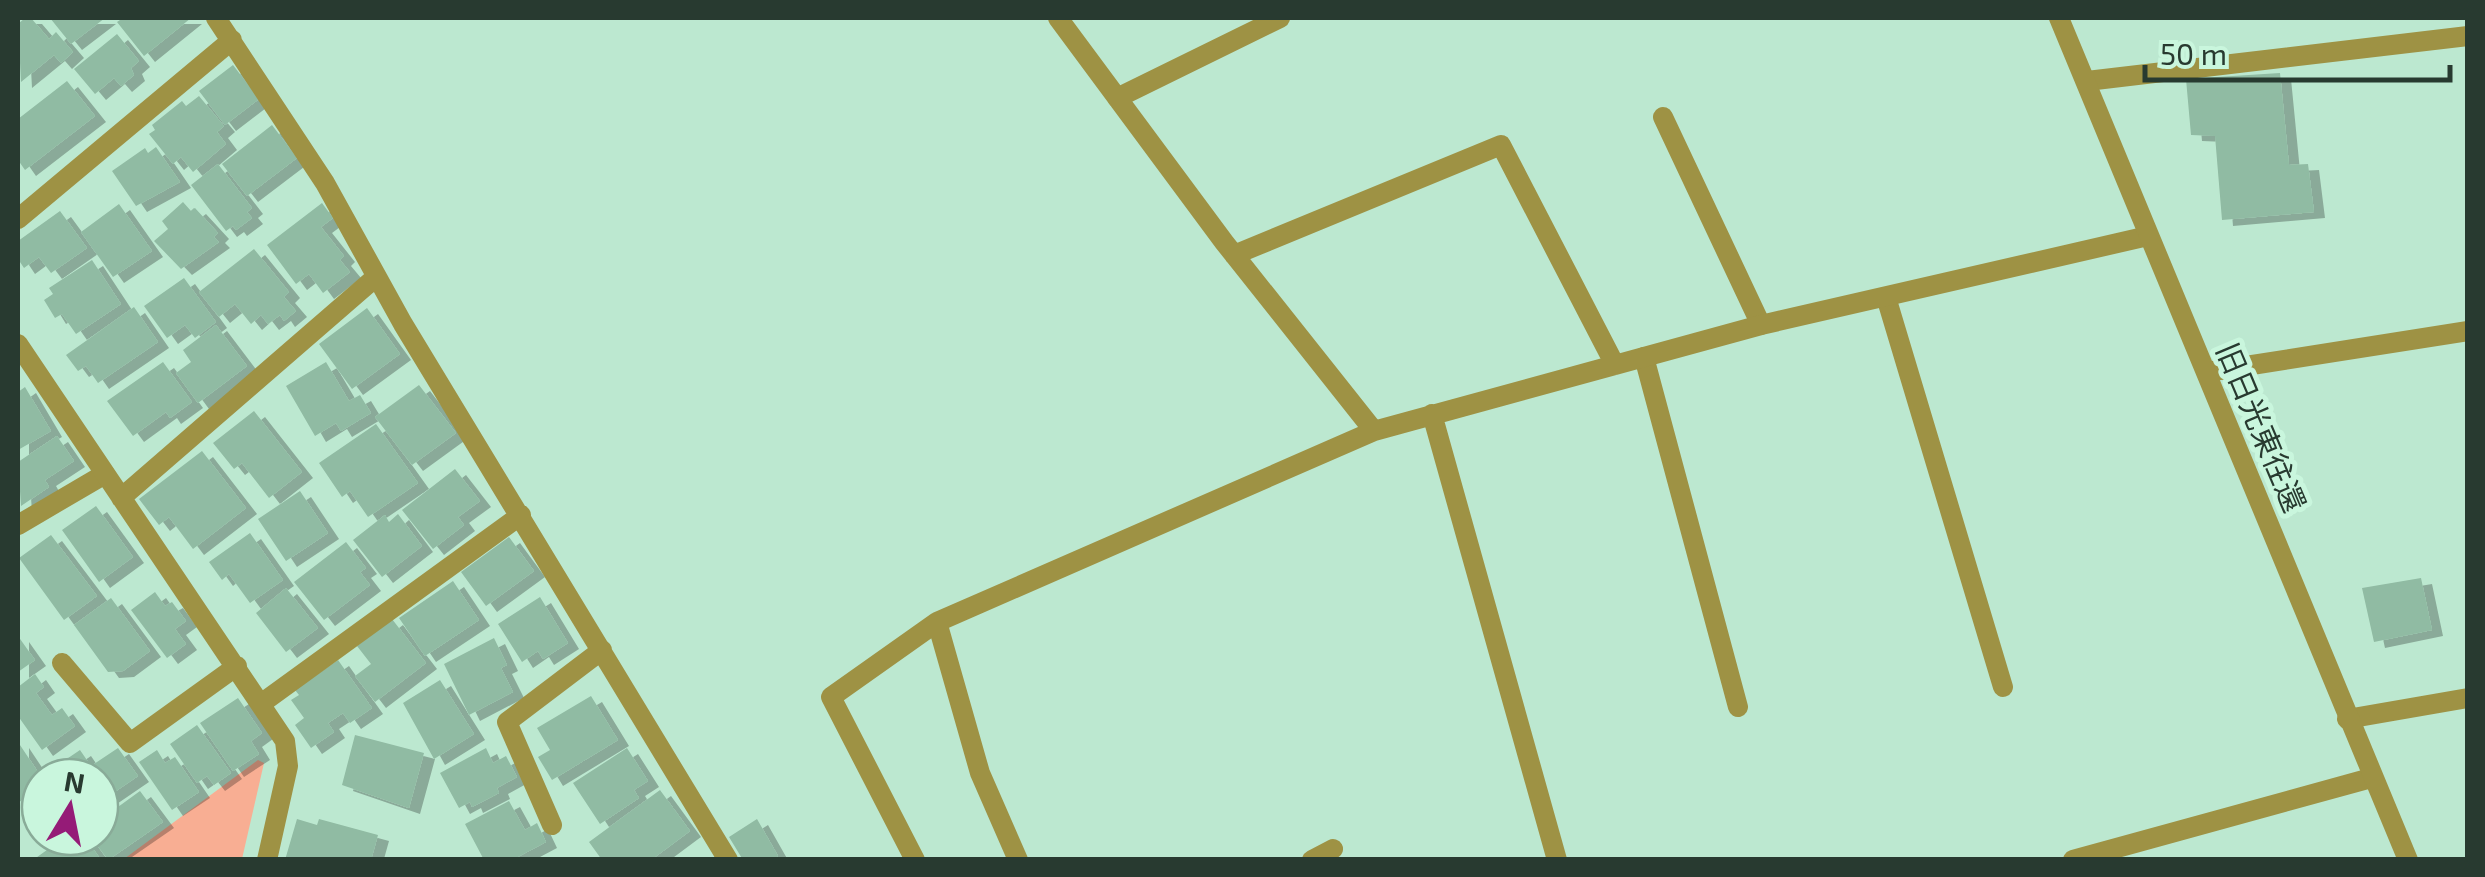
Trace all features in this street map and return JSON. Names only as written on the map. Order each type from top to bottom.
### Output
[{"type":"street","points":[[216,18],[325,182],[376,277],[728,860]]},
{"type":"street","points":[[1058,18],[1234,254],[1374,431]]},
{"type":"street","points":[[1117,98],[1280,18]]},
{"type":"street","name":"旧日光東往還","points":[[2060,18],[2408,860]]},
{"type":"street","points":[[2087,80],[2468,36]]},
{"type":"street","points":[[18,218],[232,40]]},
{"type":"street","points":[[1663,118],[1761,326]]},
{"type":"street","points":[[1234,254],[1502,146],[1615,364]]},
{"type":"street","points":[[915,860],[831,697],[937,622],[1374,431],[1761,326],[2148,236]]},
{"type":"street","points":[[121,498],[376,277]]},
{"type":"street","points":[[1886,297],[2003,687]]},
{"type":"street","points":[[2207,372],[2468,331]]},
{"type":"street","points":[[18,344],[24,369],[105,474],[286,740],[288,766],[267,860]]},
{"type":"street","points":[[1644,357],[1738,707]]},
{"type":"street","points":[[1432,414],[1557,860]]},
{"type":"street","points":[[18,525],[105,474]]},
{"type":"street","points":[[262,703],[521,515]]},
{"type":"street","points":[[937,622],[980,773],[1018,860]]},
{"type":"street","points":[[552,825],[507,722],[602,650]]},
{"type":"street","points":[[62,663],[130,743],[237,666]]},
{"type":"street","points":[[2347,719],[2468,698]]},
{"type":"street","points":[[2073,860],[2371,778]]},
{"type":"street","points":[[1312,860],[1333,850]]},
{"type":"shaded area","points":[[258,760],[264,763],[242,859],[124,859]]},
{"type":"building","points":[[31,18],[49,39],[56,32],[73,52],[61,63],[54,55],[21,82],[18,24]]},
{"type":"building","points":[[50,18],[105,18],[71,44]]},
{"type":"building","points":[[123,18],[191,18],[144,56],[117,22]]},
{"type":"building","points":[[117,34],[139,61],[131,68],[134,75],[121,86],[114,78],[95,94],[74,69]]},
{"type":"building","points":[[233,65],[259,99],[225,125],[199,91]]},
{"type":"building","points":[[2280,73],[2289,165],[2308,164],[2314,212],[2222,220],[2215,136],[2191,135],[2186,79]]},
{"type":"building","points":[[67,81],[95,116],[25,170],[18,160],[18,119]]},
{"type":"building","points":[[199,96],[224,126],[217,132],[226,144],[193,172],[181,157],[173,164],[149,134],[155,130],[152,125],[182,101],[186,106]]},
{"type":"building","points":[[272,125],[297,158],[247,196],[222,164]]},
{"type":"building","points":[[156,147],[180,182],[136,206],[112,171],[145,148],[148,153]]},
{"type":"building","points":[[218,164],[252,208],[247,212],[252,218],[236,230],[233,226],[226,231],[191,185]]},
{"type":"building","points":[[183,202],[191,211],[195,208],[218,233],[214,237],[219,242],[181,269],[154,241],[168,229],[162,221]]},
{"type":"building","points":[[322,203],[333,218],[321,227],[344,256],[340,260],[350,272],[323,293],[309,274],[296,284],[267,245]]},
{"type":"building","points":[[119,204],[152,251],[113,277],[81,232]]},
{"type":"building","points":[[60,211],[87,248],[51,273],[39,257],[24,268],[18,259],[18,241]]},
{"type":"building","points":[[254,249],[289,292],[284,297],[296,311],[284,321],[280,315],[268,324],[261,315],[251,324],[235,304],[219,317],[199,292]]},
{"type":"building","points":[[92,260],[121,304],[76,334],[62,314],[55,318],[44,300],[53,294],[49,288]]},
{"type":"building","points":[[184,278],[216,322],[195,338],[185,325],[167,338],[144,306]]},
{"type":"building","points":[[134,307],[158,342],[98,383],[86,366],[78,371],[66,355]]},
{"type":"building","points":[[367,308],[400,354],[352,389],[319,344]]},
{"type":"building","points":[[216,325],[247,366],[198,403],[176,373],[191,362],[183,350]]},
{"type":"building","points":[[163,362],[192,402],[170,418],[166,412],[133,436],[107,401]]},
{"type":"building","points":[[326,362],[349,401],[360,395],[371,413],[341,431],[336,423],[315,436],[286,386]]},
{"type":"building","points":[[419,385],[456,433],[412,465],[375,417]]},
{"type":"building","points":[[25,387],[51,431],[18,450],[18,392]]},
{"type":"building","points":[[254,411],[302,472],[269,498],[242,463],[234,469],[213,443]]},
{"type":"building","points":[[376,424],[418,483],[368,517],[350,491],[342,497],[319,463]]},
{"type":"building","points":[[57,436],[74,461],[45,480],[49,487],[21,506],[18,462]]},
{"type":"building","points":[[202,451],[246,508],[193,549],[169,517],[159,525],[139,499]]},
{"type":"building","points":[[455,469],[480,501],[458,517],[464,525],[433,549],[402,510]]},
{"type":"building","points":[[300,491],[328,533],[286,561],[258,519]]},
{"type":"building","points":[[96,506],[133,557],[99,582],[62,530]]},
{"type":"building","points":[[398,514],[422,546],[382,577],[353,540],[385,515],[389,522]]},
{"type":"building","points":[[250,533],[283,580],[250,603],[229,574],[222,580],[209,562]]},
{"type":"building","points":[[51,535],[97,596],[64,620],[19,558]]},
{"type":"building","points":[[509,537],[534,571],[486,606],[461,572]]},
{"type":"building","points":[[346,542],[366,568],[360,572],[370,585],[324,620],[294,582]]},
{"type":"building","points":[[2421,578],[2432,630],[2374,642],[2362,588]]},
{"type":"building","points":[[453,581],[479,620],[425,656],[399,618]]},
{"type":"building","points":[[286,588],[318,628],[286,652],[256,613]]},
{"type":"building","points":[[155,592],[165,606],[172,602],[186,621],[175,629],[186,644],[167,658],[131,610]]},
{"type":"building","points":[[540,597],[568,643],[543,659],[538,651],[522,662],[498,624]]},
{"type":"building","points":[[111,598],[150,651],[123,671],[108,672],[74,625]]},
{"type":"building","points":[[392,619],[426,663],[375,702],[355,676],[371,664],[357,646]]},
{"type":"building","points":[[18,636],[35,660],[18,672]]},
{"type":"building","points":[[494,638],[507,665],[501,668],[513,692],[469,715],[444,664]]},
{"type":"building","points":[[338,660],[372,708],[350,723],[343,713],[328,723],[334,732],[311,748],[295,725],[304,718],[291,700],[299,695],[295,690]]},
{"type":"building","points":[[35,674],[44,687],[36,693],[52,715],[62,708],[75,726],[42,750],[18,716],[18,687]]},
{"type":"building","points":[[440,680],[474,734],[434,759],[403,703]]},
{"type":"building","points":[[591,696],[618,740],[552,780],[538,757],[550,750],[537,728]]},
{"type":"building","points":[[238,698],[262,733],[251,741],[259,754],[233,771],[200,723]]},
{"type":"building","points":[[197,725],[231,773],[214,785],[207,776],[197,783],[170,744]]},
{"type":"building","points":[[355,735],[424,753],[409,808],[342,785]]},
{"type":"building","points":[[18,742],[28,757],[20,757],[18,803]]},
{"type":"building","points":[[118,748],[138,776],[120,788],[120,757],[104,757]]},
{"type":"building","points":[[486,748],[493,763],[506,756],[517,777],[497,788],[499,793],[472,807],[470,802],[459,808],[440,773]]},
{"type":"building","points":[[627,748],[648,781],[634,790],[639,798],[600,824],[573,783]]},
{"type":"building","points":[[157,750],[165,763],[175,757],[199,792],[172,810],[139,762]]},
{"type":"building","points":[[660,790],[690,831],[651,860],[602,860],[589,842]]},
{"type":"building","points":[[140,791],[163,822],[120,852],[120,806]]},
{"type":"building","points":[[509,801],[525,830],[537,823],[546,842],[512,860],[484,860],[465,824]]},
{"type":"building","points":[[297,819],[317,825],[319,819],[378,835],[371,860],[285,860]]},
{"type":"building","points":[[757,819],[778,856],[772,860],[743,860],[729,837]]},
{"type":"building","points":[[99,857],[101,860],[33,860]]}]
